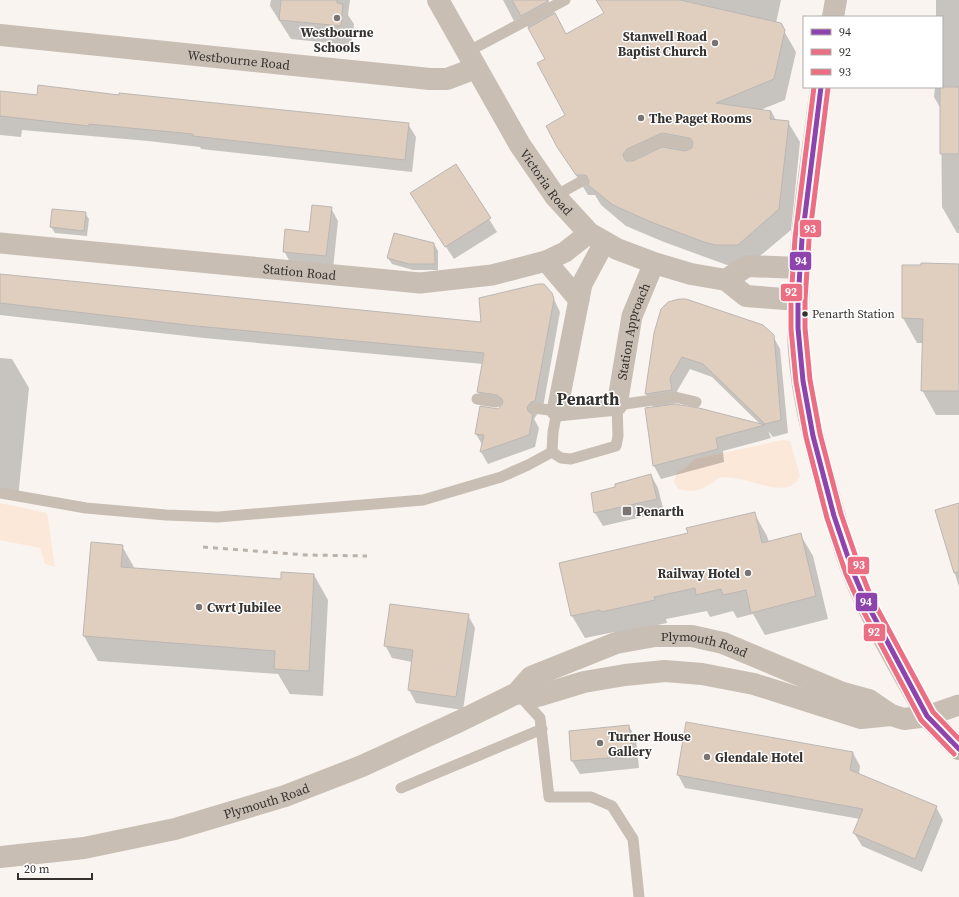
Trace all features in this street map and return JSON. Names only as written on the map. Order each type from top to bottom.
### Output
[{"type":"main road","points":[[927,716],[959,748]]},
{"type":"street","name":"Victoria Road","points":[[438,0],[520,145],[555,196],[597,238],[654,263],[691,274],[726,280],[746,296],[798,300]]},
{"type":"street","points":[[833,16],[836,0]]},
{"type":"street","name":"Westbourne Road","points":[[0,35],[430,79],[447,79],[472,60]]},
{"type":"street","points":[[821,88],[800,268],[798,300],[798,328],[803,381],[817,453],[834,516],[853,572],[865,600],[927,716],[959,705]]},
{"type":"street","points":[[597,238],[579,300],[557,411],[617,405]]},
{"type":"street","name":"Station Road","points":[[0,243],[420,283],[492,275],[546,261],[597,238]]},
{"type":"street","points":[[546,261],[579,300]]},
{"type":"street","name":"Station Approach","points":[[617,405],[632,316],[654,263]]},
{"type":"street","points":[[726,280],[748,266],[800,268]]},
{"type":"street","name":"Plymouth Road","points":[[0,857],[84,848],[175,829],[285,796],[362,766],[448,727],[517,693],[531,677],[616,643],[655,636],[692,636],[723,643],[840,692],[869,700],[891,715],[904,719],[927,716]]},
{"type":"street","name":"Plymouth Road","points":[[517,693],[538,696],[584,682],[665,671],[702,674],[754,684],[860,718],[891,715]]},
{"type":"lane","points":[[472,60],[565,0]]},
{"type":"lane","points":[[630,155],[661,140],[686,144]]},
{"type":"lane","points":[[555,196],[582,181]]},
{"type":"lane","points":[[552,452],[561,458],[571,459],[616,446],[618,436],[617,405],[675,397],[696,402]]},
{"type":"lane","points":[[477,399],[496,402]]},
{"type":"lane","points":[[534,408],[557,411],[553,432],[552,452]]},
{"type":"lane","points":[[0,493],[86,508],[166,515],[226,516],[422,500],[501,477],[552,452]]},
{"type":"lane","points":[[517,693],[540,718],[549,797],[592,797],[612,806],[633,839],[639,897]]},
{"type":"lane","points":[[401,788],[542,730]]},
{"type":"shaded area","points":[[782,440],[790,441],[800,476],[795,483],[788,487],[771,487],[745,480],[724,477],[708,486],[687,491],[678,489],[674,482],[677,472],[684,469],[695,459]]},
{"type":"shaded area","points":[[0,503],[47,513],[55,567],[45,564],[40,548],[0,540]]},
{"type":"building","points":[[281,0],[337,0],[337,3],[343,4],[341,26],[279,20]]},
{"type":"building","points":[[512,0],[548,0],[548,1],[521,16]]},
{"type":"building","points":[[596,0],[680,0],[781,23],[785,30],[774,79],[716,103],[771,111],[770,119],[789,121],[779,209],[738,245],[715,245],[704,242],[651,222],[613,205],[588,185],[589,181],[586,175],[576,175],[557,147],[546,126],[565,115],[537,63],[545,59],[528,28],[555,13],[566,34],[604,13]],"holes":[[[662,133],[690,138],[693,142],[692,148],[685,151],[662,147],[633,161],[626,161],[624,158],[623,154],[627,149]]]},
{"type":"building","points":[[38,85],[119,95],[119,93],[409,123],[405,160],[193,136],[193,134],[89,124],[89,126],[0,116],[0,91],[37,95]]},
{"type":"building","points":[[959,87],[959,154],[940,154],[940,88]]},
{"type":"building","points":[[456,164],[491,218],[445,247],[410,193]]},
{"type":"building","points":[[312,205],[332,207],[326,256],[283,252],[285,229],[309,232]]},
{"type":"building","points":[[52,209],[86,212],[84,231],[50,227]]},
{"type":"building","points":[[394,233],[434,243],[435,264],[409,264],[387,258]]},
{"type":"building","points":[[921,263],[959,264],[959,391],[921,391],[923,319],[902,318],[902,265],[921,265]]},
{"type":"building","points":[[0,274],[481,322],[479,298],[538,284],[544,284],[552,293],[554,299],[535,401],[531,402],[527,407],[528,411],[533,415],[529,435],[480,452],[484,435],[475,434],[480,406],[498,409],[503,403],[502,399],[497,395],[477,392],[484,353],[196,326],[0,303]]},
{"type":"building","points":[[686,299],[763,325],[774,335],[781,420],[765,424],[703,364],[682,357],[670,378],[672,390],[645,394],[654,333],[661,309],[668,302]]},
{"type":"building","points":[[675,404],[699,408],[765,425],[716,438],[718,449],[653,466],[645,408]]},
{"type":"building","points":[[651,474],[657,499],[594,513],[591,493],[615,487],[615,484]]},
{"type":"building","points":[[959,503],[959,572],[954,573],[935,510]]},
{"type":"building","points":[[755,512],[762,543],[801,533],[816,596],[751,613],[746,590],[723,595],[721,589],[696,595],[695,588],[654,597],[655,600],[601,612],[600,610],[571,616],[559,563],[688,533],[686,528]]},
{"type":"building","name":"Cwrt Jubilee","points":[[91,542],[123,545],[121,567],[281,579],[281,572],[314,574],[309,671],[274,669],[275,651],[83,636]]},
{"type":"building","points":[[390,604],[469,614],[456,697],[408,690],[413,650],[384,646]]},
{"type":"building","points":[[686,722],[853,752],[850,770],[937,806],[915,859],[853,833],[863,809],[677,775]]},
{"type":"building","name":"Turner House Gallery","points":[[629,725],[632,756],[571,761],[569,731]]},
{"type":"railway","points":[[203,547],[306,555],[367,556]]},
{"type":"transit line","name":"92","points":[[814,88],[795,238],[791,300],[791,329],[796,382],[806,437],[827,518],[846,574],[859,603],[921,720],[954,754]]},
{"type":"transit line","name":"94","points":[[821,88],[802,239],[798,300],[798,328],[803,381],[813,436],[834,516],[853,572],[865,600],[927,716],[959,749]]},
{"type":"transit line","name":"93","points":[[828,88],[809,240],[805,300],[805,328],[810,380],[820,434],[841,514],[871,597],[933,712],[959,739]]},
{"type":"place","name":"Westbourne Schools","points":[[337,18]]},
{"type":"place","name":"Stanwell Road Baptist Church","points":[[715,43]]},
{"type":"place","name":"The Paget Rooms","points":[[641,118]]},
{"type":"place","name":"Penarth Station","points":[[805,314]]},
{"type":"place","name":"Penarth","points":[[627,511]]},
{"type":"place","name":"Railway Hotel","points":[[748,573]]},
{"type":"place","name":"Cwrt Jubilee","points":[[199,607]]},
{"type":"place","name":"Turner House Gallery","points":[[600,743]]},
{"type":"place","name":"Glendale Hotel","points":[[707,757]]},
{"type":"district","name":"Penarth","points":[[588,399]]}]
